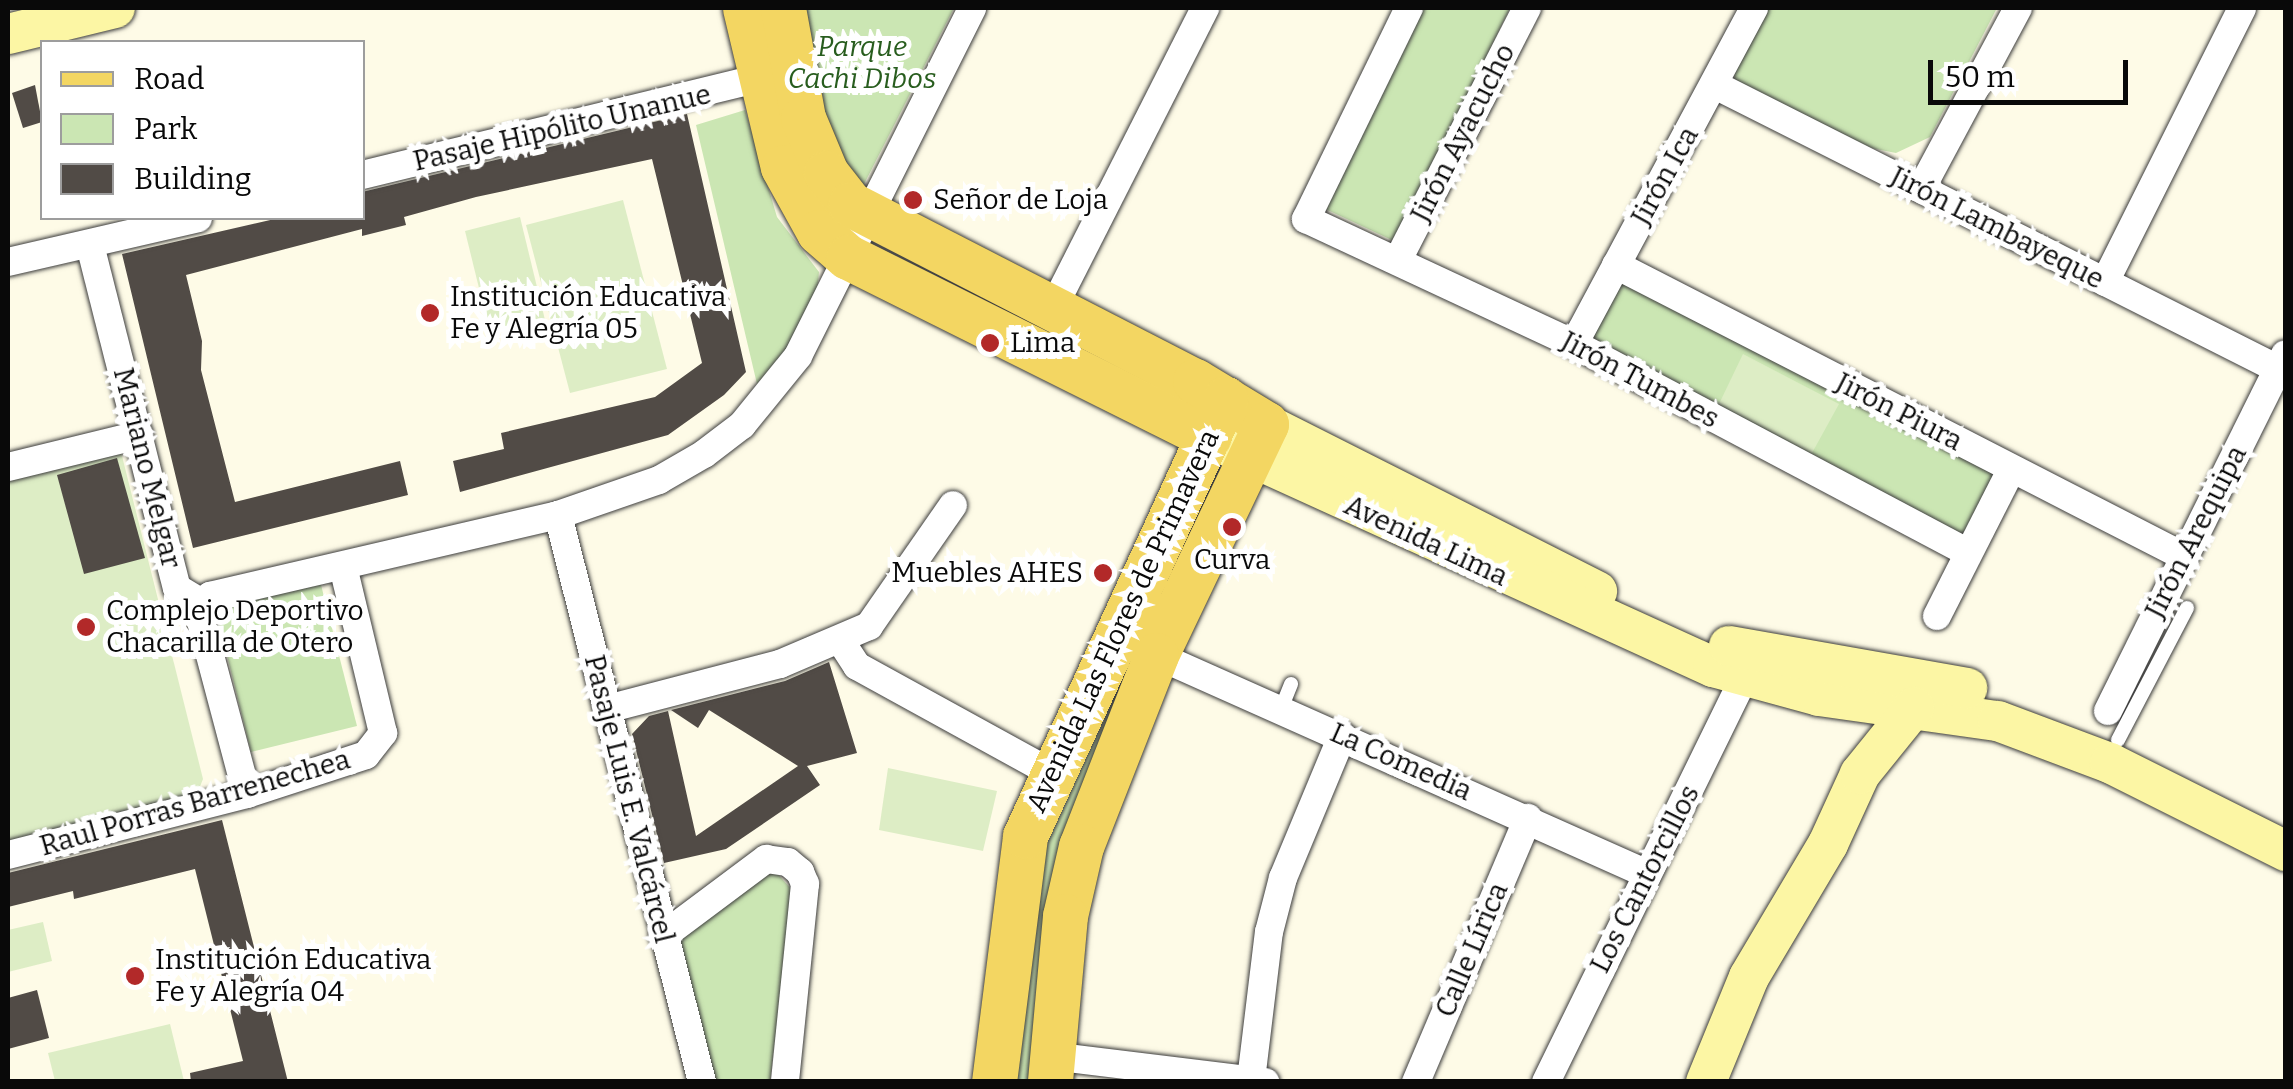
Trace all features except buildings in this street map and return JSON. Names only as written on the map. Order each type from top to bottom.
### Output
[{"type":"main road","points":[[8,34],[115,8]]},
{"type":"main road","name":"Avenida Lima","points":[[745,8],[796,199],[848,257],[1217,418]]},
{"type":"main road","name":"Avenida Lima","points":[[783,8],[813,147],[843,196],[868,217],[1052,310],[1258,441],[1565,605],[1744,677],[2000,696],[2113,726],[2286,824]]},
{"type":"main road","name":"Avenida Las Flores de Primavera","points":[[994,1082],[1015,882],[1050,772],[1217,418]]},
{"type":"main road","name":"Avenida Lima","points":[[1258,441],[1633,608],[1819,681],[1914,708],[1954,711],[2044,736],[2286,850]]},
{"type":"main road","name":"Avenida Las Flores de Primavera","points":[[1051,1068],[1065,916],[1081,846],[1156,654],[1258,441]]},
{"type":"main road","points":[[1819,681],[1860,774]]},
{"type":"main road","points":[[1706,1082],[1749,977],[1828,844],[1860,774],[1914,708]]},
{"type":"street","points":[[247,794],[199,614],[202,603],[210,596],[558,515],[659,480],[742,425],[798,356],[972,8]]},
{"type":"street","points":[[1052,310],[1205,8]]},
{"type":"street","name":"Jirón Tumbes","points":[[1409,8],[1306,219],[1399,258],[1574,344],[1968,553]]},
{"type":"street","name":"Jirón Ayacucho","points":[[1399,258],[1527,8]]},
{"type":"street","name":"Jirón Ica","points":[[1574,344],[1754,8]]},
{"type":"street","points":[[1921,189],[2018,8]]},
{"type":"street","points":[[2104,282],[2242,8]]},
{"type":"street","name":"Pasaje Hipólito Unanue","points":[[365,175],[761,78]]},
{"type":"street","name":"Jirón Lambayeque","points":[[1716,85],[2104,282],[2279,379]]},
{"type":"street","points":[[8,262],[190,220]]},
{"type":"street","name":"Mariano Melgar","points":[[90,245],[177,588],[202,603]]},
{"type":"street","name":"Jirón Piura","points":[[1616,265],[2183,556]]},
{"type":"street","name":"Jirón Arequipa","points":[[2113,726],[2183,556],[2279,379]]},
{"type":"street","points":[[8,468],[139,435]]},
{"type":"street","points":[[1938,616],[2011,470]]},
{"type":"street","points":[[607,709],[761,669],[840,640],[882,616],[954,505]]},
{"type":"street","name":"Pasaje Luis E. Valcárcel","points":[[558,515],[702,1082]]},
{"type":"street","name":"Raul Porras Barrenechea","points":[[8,855],[247,794],[366,755],[383,733],[343,567]]},
{"type":"street","points":[[840,640],[857,666],[1050,772]]},
{"type":"street","name":"La Comedia","points":[[1156,654],[1286,697],[1342,736],[1645,872]]},
{"type":"street","name":"Los Cantorcillos","points":[[1546,1082],[1645,872],[1659,861],[1744,677]]},
{"type":"street","points":[[1051,1068],[1258,1081],[1274,914],[1342,736]]},
{"type":"street","name":"Calle Lírica","points":[[1416,1082],[1528,818]]},
{"type":"street","points":[[663,936],[766,859],[788,862],[805,884],[785,1082]]},
{"type":"lane","points":[[2113,726],[2187,608]]},
{"type":"green space","name":"Parque Cachi Dibos","points":[[796,8],[954,8],[861,190],[828,137]]},
{"type":"green space","points":[[1418,8],[1510,8],[1396,242],[1319,206]]},
{"type":"green space","points":[[1765,8],[1997,8],[1930,137],[1896,153],[1866,147],[1735,83],[1734,70]]},
{"type":"green space","points":[[745,110],[777,217],[819,272],[817,293],[782,358],[757,384],[696,125]]},
{"type":"green space","points":[[623,200],[667,369],[570,393],[526,225]]},
{"type":"green space","points":[[520,217],[545,320],[490,333],[465,231]]},
{"type":"green space","points":[[1622,275],[2004,472],[1965,547],[1585,350]]},
{"type":"green space","points":[[1743,354],[1839,404],[1812,453],[1719,404]]},
{"type":"green space","name":"Complejo Deportivo Chacarilla de Otero","points":[[120,448],[203,779],[197,794],[8,842],[8,475]]},
{"type":"green space","points":[[1199,501],[1211,504],[1104,732],[1032,1081],[1008,1082],[1038,857]]},
{"type":"green space","points":[[320,581],[357,726],[251,752],[215,607]]},
{"type":"green space","points":[[888,768],[997,791],[983,851],[879,830]]},
{"type":"green space","points":[[774,870],[793,891],[770,1081],[716,1081],[679,940]]},
{"type":"green space","points":[[43,922],[52,961],[8,972],[8,930]]},
{"type":"green space","points":[[170,1024],[184,1081],[55,1081],[48,1053]]},
{"type":"place","name":"Señor de Loja","points":[[913,200]]},
{"type":"place","name":"Institución Educativa Fe y Alegría 05","points":[[430,313]]},
{"type":"place","name":"Lima","points":[[990,343]]},
{"type":"place","name":"Curva","points":[[1232,527]]},
{"type":"place","name":"Muebles AHES","points":[[1103,573]]},
{"type":"place","name":"Complejo Deportivo Chacarilla de Otero","points":[[86,627]]},
{"type":"place","name":"Institución Educativa Fe y Alegría 04","points":[[135,976]]}]
